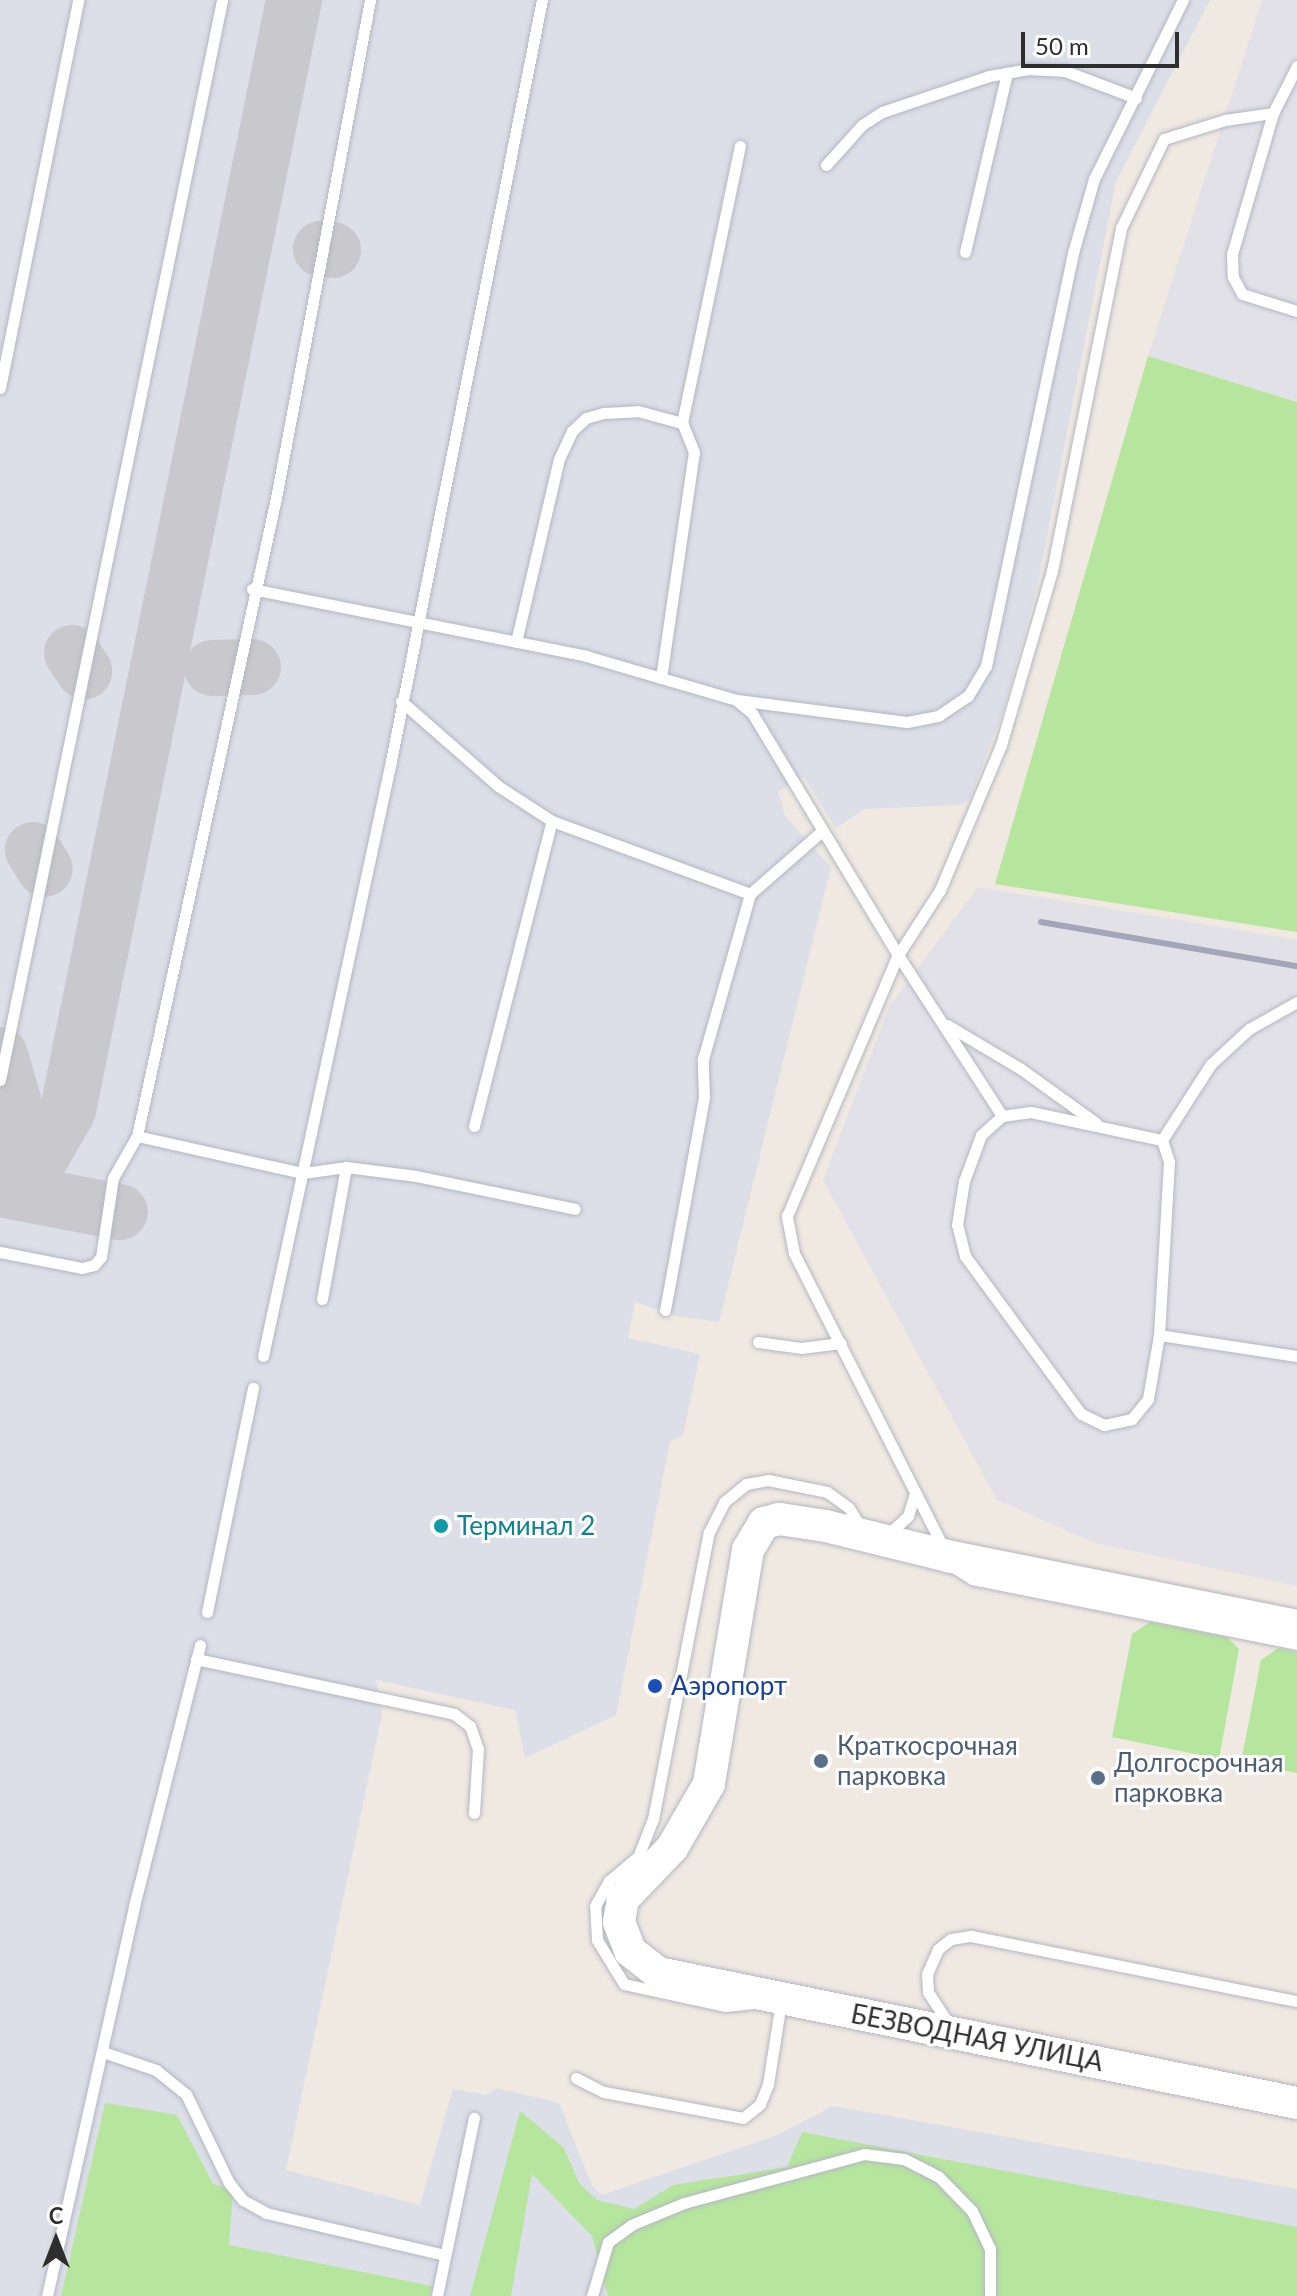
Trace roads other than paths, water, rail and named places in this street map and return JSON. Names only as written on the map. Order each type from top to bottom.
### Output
[{"type":"main road","name":"БЕЗВОДНАЯ УЛИЦА","points":[[874,1537],[779,1519],[755,1533],[739,1595],[709,1784],[692,1821],[623,1899],[619,1910],[622,1937],[630,1951],[658,1973],[773,2000],[1288,2096]]},
{"type":"main road","points":[[874,1537],[948,1556],[1297,1626]]},
{"type":"lane","points":[[0,388],[78,0]]},
{"type":"lane","points":[[0,1080],[222,0]]},
{"type":"lane","points":[[0,1252],[82,1268],[94,1265],[101,1257],[113,1178],[137,1136],[214,791],[252,589],[276,498],[370,0]]},
{"type":"lane","points":[[263,1356],[401,701],[542,0]]},
{"type":"lane","points":[[252,589],[516,642],[736,700],[907,722],[938,716],[968,696],[986,666],[1073,253],[1094,179],[1183,0]]},
{"type":"lane","points":[[1297,66],[1273,113],[1232,254],[1233,277],[1242,294],[1297,311]]},
{"type":"lane","points":[[826,165],[862,125],[882,112],[1007,73],[1065,71],[1136,98]]},
{"type":"lane","points":[[965,252],[1007,73]]},
{"type":"lane","points":[[1273,113],[1225,120],[1164,139],[1121,228],[1052,571],[1001,745],[940,890],[898,955],[787,1216],[794,1253],[914,1496],[948,1556],[972,1579],[1297,1644]]},
{"type":"lane","points":[[661,678],[694,452],[682,423],[740,146]]},
{"type":"lane","points":[[516,642],[559,459],[572,431],[586,418],[604,413],[638,411],[682,423]]},
{"type":"lane","points":[[736,700],[752,713],[898,955],[1002,1116]]},
{"type":"lane","points":[[401,701],[498,786],[552,821],[750,894]]},
{"type":"lane","points":[[474,1126],[552,821]]},
{"type":"lane","points":[[665,1310],[704,1097],[703,1059],[750,894],[822,831]]},
{"type":"lane","points":[[1162,1140],[1211,1064],[1249,1029],[1297,1002]]},
{"type":"lane","points":[[943,1023],[1021,1069],[1099,1126]]},
{"type":"lane","points":[[1031,1112],[1162,1140],[1169,1162],[1159,1335],[1148,1399],[1132,1419],[1104,1425],[1081,1414],[981,1282],[965,1256],[957,1225],[964,1181],[981,1135],[1002,1116],[1031,1112]]},
{"type":"lane","points":[[137,1136],[303,1173],[346,1167],[416,1176],[575,1209]]},
{"type":"lane","points":[[322,1299],[346,1167]]},
{"type":"lane","points":[[1159,1335],[1297,1356]]},
{"type":"lane","points":[[758,1342],[801,1348],[841,1343]]},
{"type":"lane","points":[[207,1612],[253,1388]]},
{"type":"lane","points":[[576,2078],[604,2092],[743,2118],[760,2104],[768,2084],[773,2000],[747,2006],[725,2006],[624,1984],[597,1940],[595,1906],[609,1881],[638,1857],[653,1819],[709,1532],[724,1502],[746,1484],[768,1480],[827,1492],[849,1508],[874,1537],[908,1516],[914,1496]]},
{"type":"lane","points":[[47,2296],[200,1645]]},
{"type":"lane","points":[[196,1659],[435,1706],[454,1714],[470,1726],[478,1749],[474,1813]]},
{"type":"lane","points":[[955,2032],[936,2009],[927,1974],[938,1949],[951,1939],[971,1936],[1297,2001]]},
{"type":"lane","points":[[103,2052],[156,2070],[186,2094],[229,2183],[243,2200],[266,2213],[445,2255]]},
{"type":"lane","points":[[437,2296],[474,2118]]},
{"type":"lane","points":[[592,2296],[608,2242],[631,2225],[684,2203],[864,2154],[904,2159],[938,2176],[972,2211],[990,2249],[990,2296]]},
{"type":"railway","points":[[1041,922],[1297,966]]},
{"type":"place","name":"Терминал 2","points":[[441,1526]]},
{"type":"place","name":"Аэропорт","points":[[655,1686]]},
{"type":"place","name":"Краткосрочная парковка","points":[[821,1761]]},
{"type":"place","name":"Долгосрочная парковка","points":[[1098,1778]]}]
